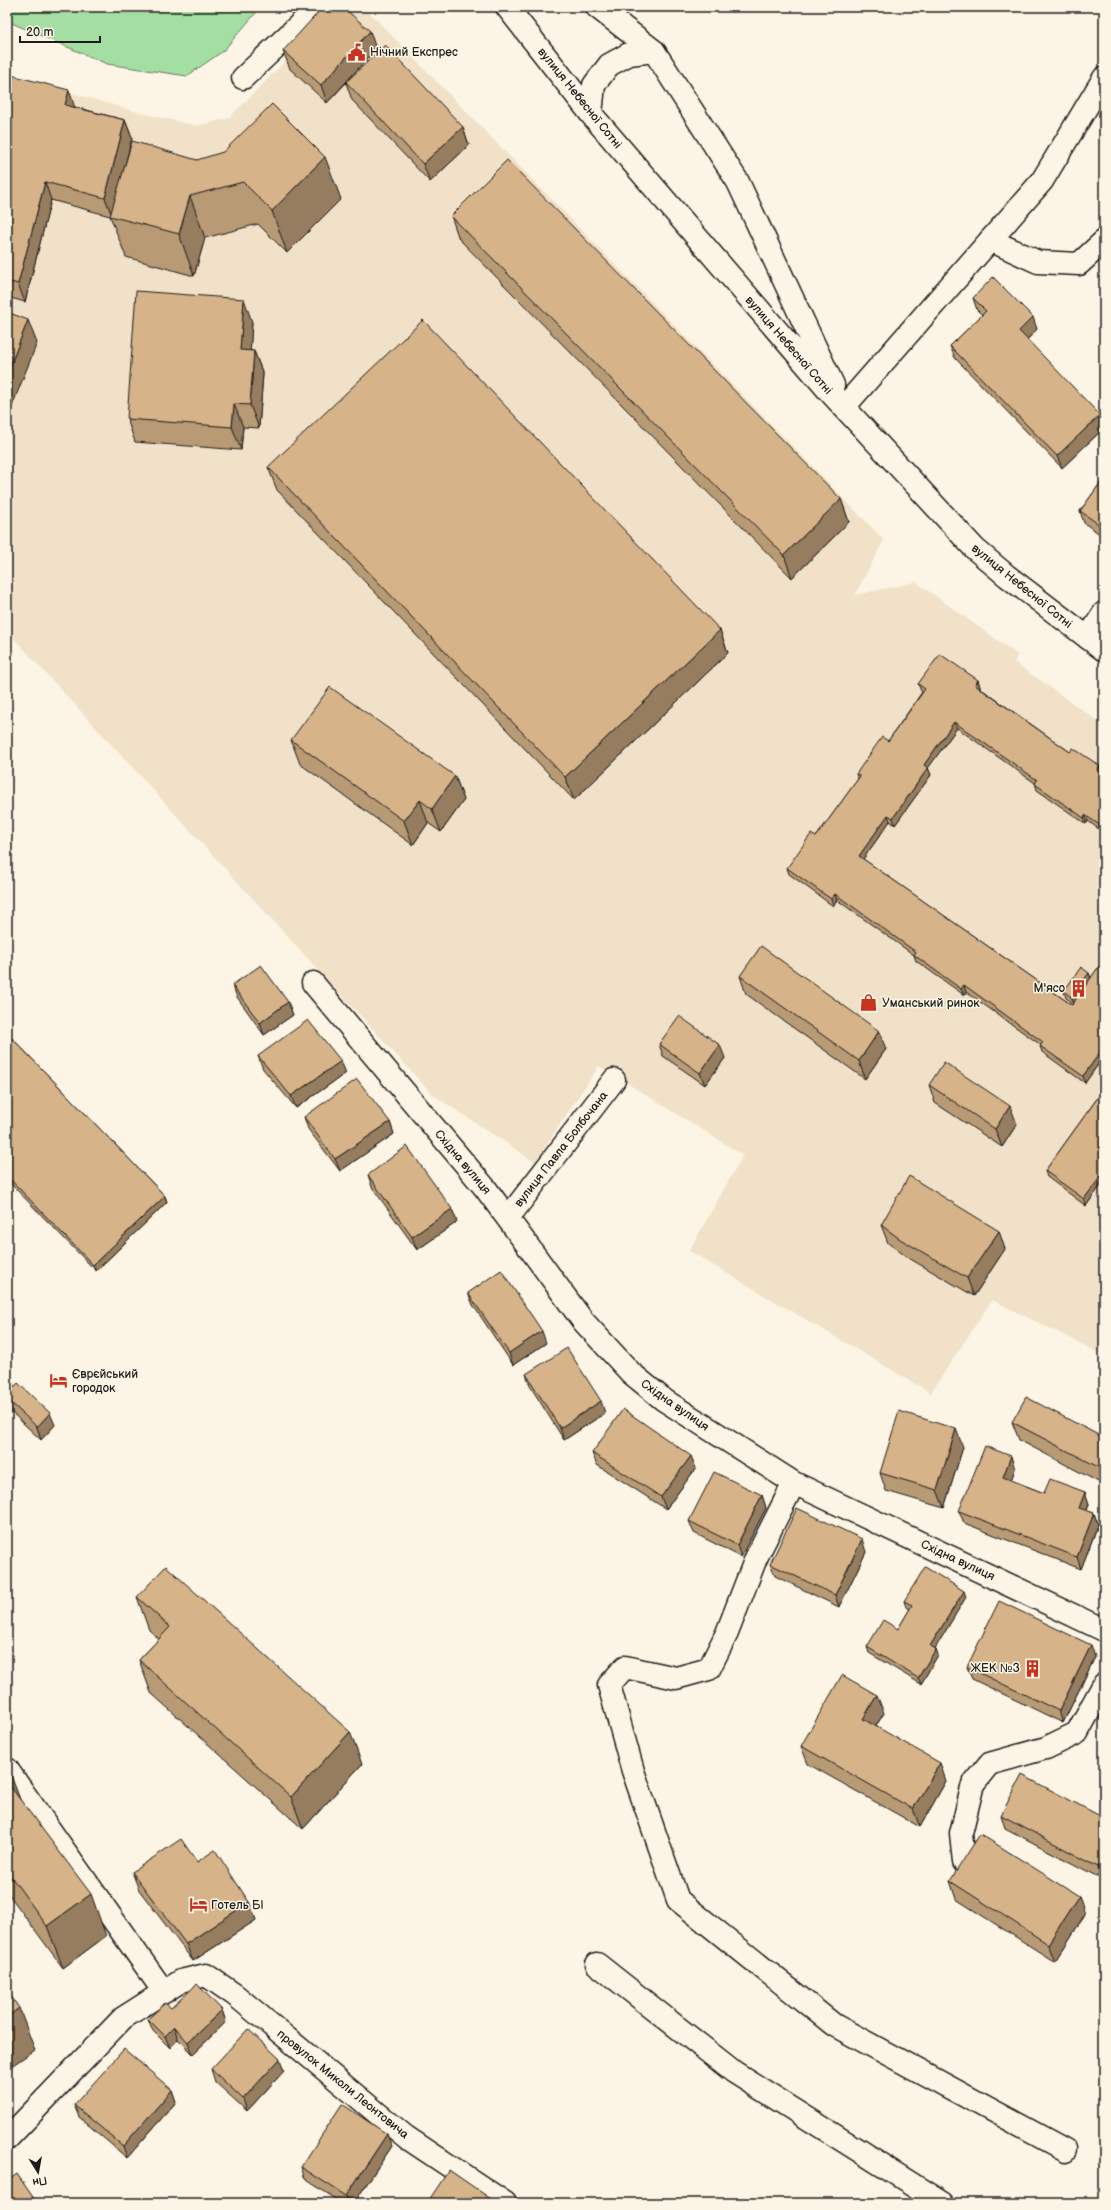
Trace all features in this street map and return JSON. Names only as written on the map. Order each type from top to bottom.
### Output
[{"type":"street","points":[[243,78],[318,7]]},
{"type":"street","name":"вулиця Небесної Сотні","points":[[507,7],[591,114],[844,407],[975,550],[1096,644]]},
{"type":"street","points":[[596,7],[654,52],[738,182],[844,407],[1042,181],[1104,78]]},
{"type":"street","points":[[591,114],[594,84],[609,65],[629,54],[654,52]]},
{"type":"street","points":[[990,240],[1038,262],[1080,264],[1104,241]]},
{"type":"street","points":[[1096,644],[1104,613]]},
{"type":"street","name":"Східна вулиця","points":[[314,983],[486,1189],[583,1321],[631,1373],[664,1400],[794,1483],[1104,1630]]},
{"type":"street","name":"вулиця Павла Болбочана","points":[[508,1218],[614,1080]]},
{"type":"street","points":[[794,1483],[756,1558],[727,1633],[709,1669],[676,1678],[625,1667],[609,1685],[633,1771],[678,1900],[834,2025],[1065,2150]]},
{"type":"street","points":[[964,1862],[961,1833],[973,1784],[989,1764],[1046,1748],[1077,1733],[1104,1684]]},
{"type":"street","points":[[7,1769],[173,1987]]},
{"type":"street","points":[[597,1964],[734,2072],[942,2203]]},
{"type":"street","name":"провулок Миколи Леонтовича","points":[[7,2139],[123,2018],[173,1987],[206,1975],[235,1995],[406,2137],[505,2203]]},
{"type":"shaded area","points":[[339,7],[364,7],[884,540],[855,595],[916,582],[1018,655],[1014,662],[1102,724],[1104,722],[1104,1355],[992,1300],[931,1393],[689,1251],[743,1155],[599,1066],[535,1162],[433,1095],[7,631],[7,74],[141,113],[197,126],[229,118]]},
{"type":"green space","points":[[7,7],[261,7],[223,51],[187,76],[107,64],[7,21]]},
{"type":"building","points":[[323,7],[343,7],[370,31],[321,85],[283,51]]},
{"type":"building","points":[[385,45],[463,127],[423,164],[346,82]]},
{"type":"building","points":[[7,74],[69,90],[65,105],[125,120],[105,198],[45,182],[18,284],[7,281]]},
{"type":"building","points":[[272,104],[325,157],[272,211],[243,182],[190,196],[179,234],[110,216],[132,141],[197,160],[223,152]]},
{"type":"building","points":[[507,160],[841,499],[784,555],[451,216]]},
{"type":"building","points":[[993,277],[1033,317],[1019,331],[1100,415],[1057,456],[950,346],[986,311],[973,298]]},
{"type":"building","points":[[136,291],[244,299],[240,350],[254,351],[250,405],[234,404],[232,427],[127,419]]},
{"type":"building","points":[[7,312],[28,320],[7,374]]},
{"type":"building","points":[[423,320],[720,630],[565,777],[268,467]]},
{"type":"building","points":[[1104,478],[1104,528],[1080,511]]},
{"type":"building","points":[[940,654],[978,680],[975,685],[1070,752],[1073,748],[1100,766],[1097,771],[1104,776],[1104,828],[1085,815],[1084,818],[1035,784],[1037,780],[954,722],[924,765],[928,768],[893,818],[888,815],[859,856],[1072,1005],[1104,959],[1104,1035],[1100,1040],[1104,1043],[1104,1047],[1083,1076],[1040,1046],[1043,1042],[964,985],[961,989],[914,955],[916,952],[835,894],[831,899],[787,868],[811,834],[816,837],[860,776],[856,774],[882,737],[888,741],[925,689],[918,684]]},
{"type":"building","points":[[330,687],[455,776],[432,809],[420,800],[404,821],[291,740]]},
{"type":"building","points":[[761,946],[879,1031],[859,1061],[740,976]]},
{"type":"building","points":[[261,965],[288,1002],[260,1023],[232,985]]},
{"type":"building","points":[[1081,967],[1089,973],[1071,997],[1064,991]]},
{"type":"building","points":[[679,1016],[720,1045],[700,1073],[659,1044]]},
{"type":"building","points":[[308,1020],[341,1061],[291,1096],[258,1056]]},
{"type":"building","points":[[7,1033],[165,1196],[93,1265],[7,1176]]},
{"type":"building","points":[[944,1062],[1010,1106],[995,1129],[929,1085]]},
{"type":"building","points":[[357,1079],[390,1122],[335,1159],[304,1117]]},
{"type":"building","points":[[1104,1089],[1104,1172],[1084,1199],[1045,1171]]},
{"type":"building","points":[[407,1146],[452,1209],[412,1237],[368,1175]]},
{"type":"building","points":[[909,1176],[999,1231],[967,1278],[900,1239],[881,1225]]},
{"type":"building","points":[[501,1270],[542,1331],[509,1353],[468,1293]]},
{"type":"building","points":[[567,1348],[601,1401],[560,1428],[526,1374]]},
{"type":"building","points":[[18,1383],[50,1413],[37,1427],[7,1399],[7,1395]]},
{"type":"building","points":[[1026,1397],[1104,1438],[1104,1470],[1012,1422]]},
{"type":"building","points":[[623,1409],[691,1456],[661,1497],[592,1453]]},
{"type":"building","points":[[899,1411],[956,1429],[937,1490],[880,1473]]},
{"type":"building","points":[[985,1446],[1011,1456],[1003,1477],[1044,1493],[1050,1479],[1085,1492],[1079,1508],[1094,1513],[1077,1557],[959,1511]]},
{"type":"building","points":[[714,1472],[762,1495],[737,1545],[689,1521]]},
{"type":"building","points":[[797,1508],[862,1539],[835,1595],[770,1564]]},
{"type":"building","points":[[166,1566],[350,1732],[291,1797],[139,1660],[170,1627],[137,1597]]},
{"type":"building","points":[[925,1567],[964,1591],[930,1646],[936,1649],[918,1678],[867,1647],[883,1620],[898,1629],[912,1605],[904,1601]]},
{"type":"building","name":"ЖЕК №3","points":[[999,1601],[1091,1645],[1059,1711],[967,1667]]},
{"type":"building","points":[[842,1675],[877,1695],[863,1719],[940,1763],[913,1809],[801,1746]]},
{"type":"building","points":[[7,1768],[10,1773],[7,1775]]},
{"type":"building","points":[[1022,1775],[1104,1818],[1104,1856],[1098,1867],[1001,1815]]},
{"type":"building","points":[[7,1782],[91,1894],[47,1926],[7,1871]]},
{"type":"building","points":[[980,1834],[1079,1896],[1048,1944],[950,1881]]},
{"type":"building","name":"Готель БІ","points":[[181,1839],[197,1862],[215,1850],[249,1902],[186,1944],[132,1872]]},
{"type":"building","points":[[197,1984],[222,2010],[188,2042],[174,2027],[165,2036],[148,2019],[165,2003],[171,2008]]},
{"type":"building","points":[[7,1990],[19,2008],[7,2017]]},
{"type":"building","points":[[248,2029],[280,2059],[243,2099],[211,2069]]},
{"type":"building","points":[[124,2049],[172,2090],[123,2146],[74,2105]]},
{"type":"building","points":[[342,2104],[387,2134],[346,2196],[301,2167]]},
{"type":"building","points":[[449,2170],[491,2199],[488,2203],[427,2203]]},
{"type":"building","points":[[17,2174],[37,2203],[7,2203],[7,2181]]},
{"type":"place","name":"Нічний Експрес","points":[[357,52]]},
{"type":"place","name":"М'ясо","points":[[1078,988]]},
{"type":"place","name":"Уманський ринок","points":[[869,1003]]},
{"type":"place","name":"Єврєйський городок","points":[[59,1381]]},
{"type":"place","name":"ЖЕК №3","points":[[1033,1668]]},
{"type":"place","name":"Готель БІ","points":[[198,1905]]}]
